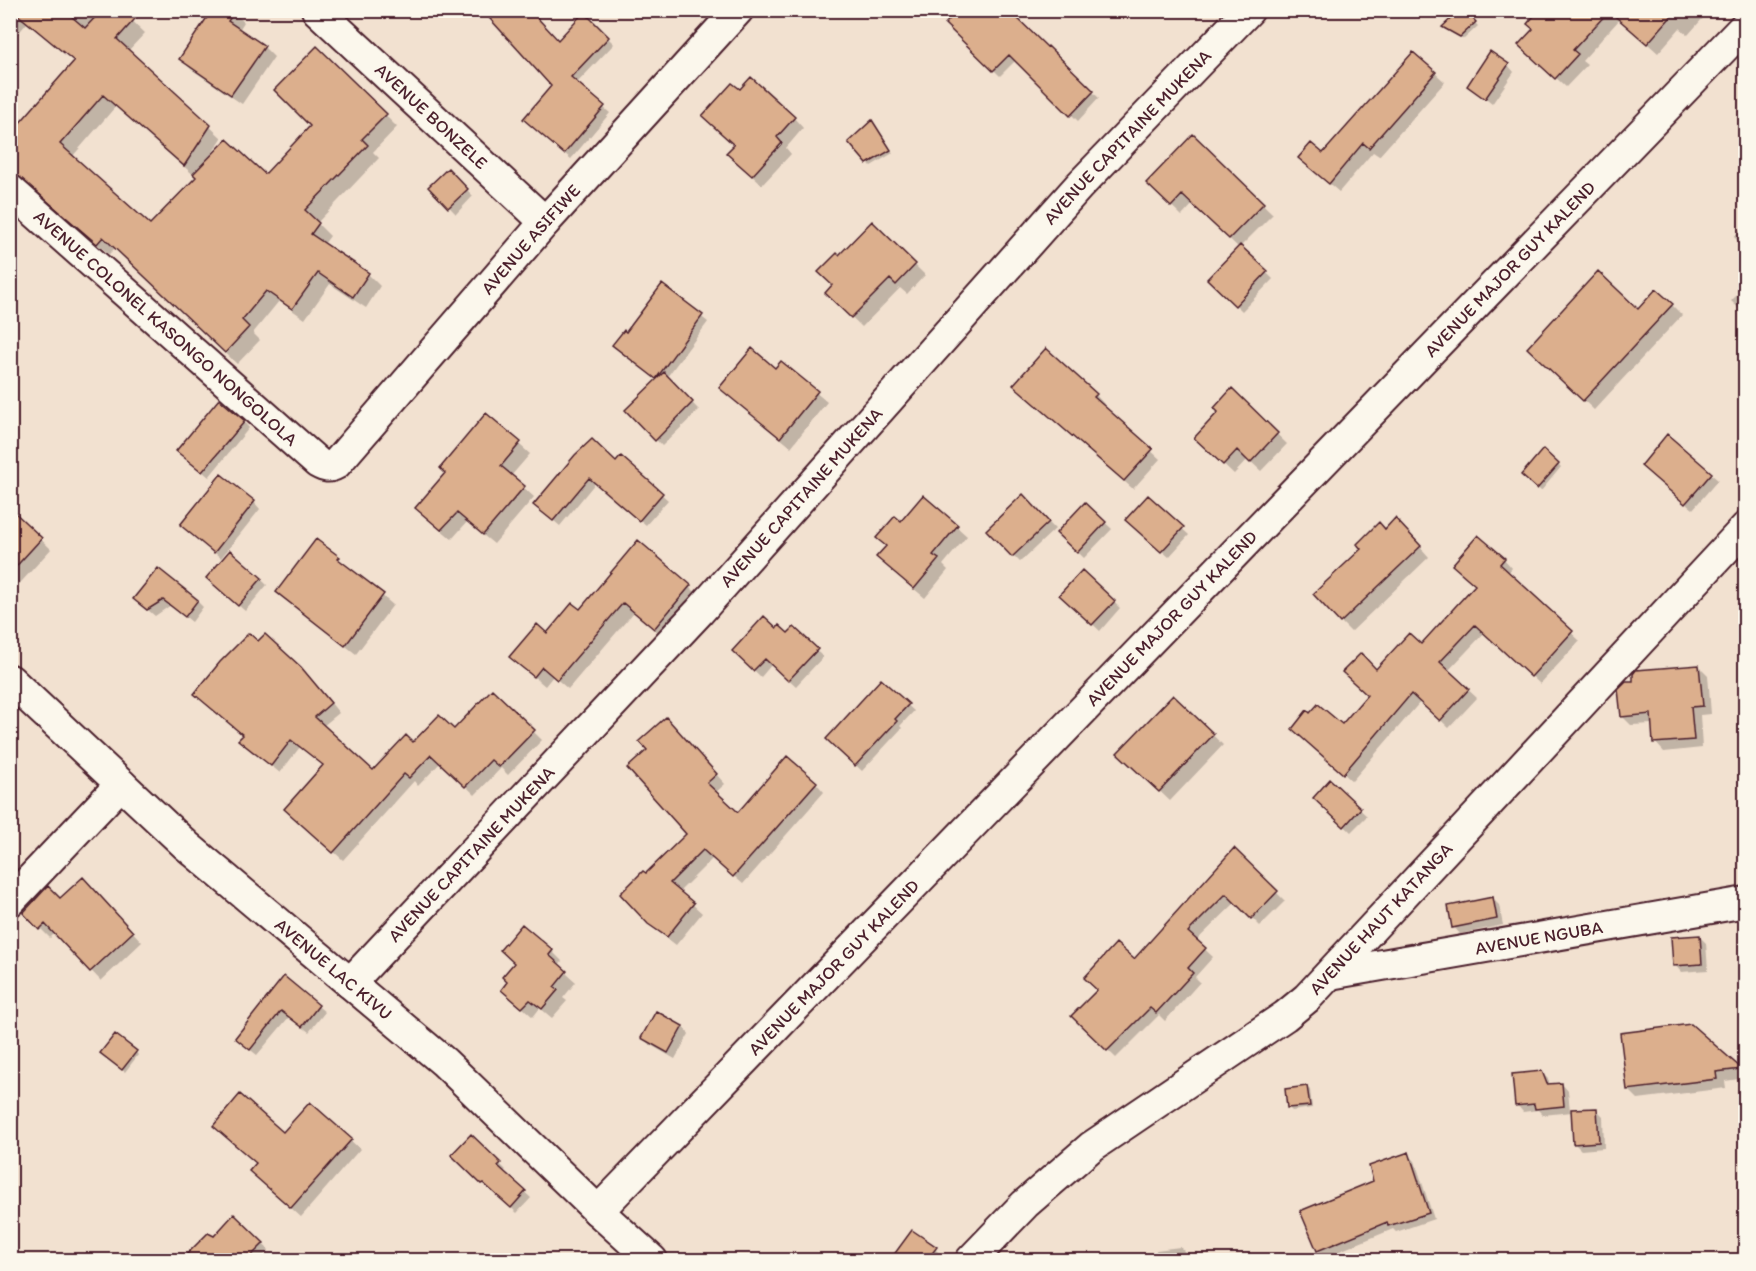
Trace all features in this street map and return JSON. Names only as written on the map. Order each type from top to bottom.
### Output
[{"type":"street","name":"AVENUE BONZELE","points":[[317,10],[545,222]]},
{"type":"street","name":"AVENUE ASIFIWE","points":[[323,466],[336,464],[545,222],[738,10]]},
{"type":"street","name":"AVENUE CAPITAINE MUKENA","points":[[350,982],[699,612],[1079,186],[1249,10]]},
{"type":"street","name":"AVENUE MAJOR GUY KALEND","points":[[598,1211],[1746,25]]},
{"type":"street","name":"AVENUE COLONEL KASONGO NONGOLOLA","points":[[10,190],[323,466]]},
{"type":"street","name":"AVENUE HAUT KATANGA","points":[[972,1260],[1025,1204],[1091,1147],[1285,1016],[1307,998],[1746,526]]},
{"type":"street","name":"AVENUE LAC KIVU","points":[[10,680],[187,846],[444,1062],[652,1260]]},
{"type":"street","points":[[10,902],[121,784]]},
{"type":"street","name":"AVENUE NGUBA","points":[[1330,974],[1746,902]]},
{"type":"building","points":[[12,10],[64,10],[85,28],[102,10],[143,10],[117,39],[211,125],[184,166],[103,95],[60,144],[150,224],[196,177],[193,174],[227,139],[265,174],[310,126],[274,90],[317,46],[387,114],[362,139],[368,145],[305,210],[319,223],[311,234],[369,273],[353,297],[318,273],[292,309],[266,291],[242,320],[249,327],[225,353],[103,237],[97,244],[10,169],[10,134],[74,61]]},
{"type":"building","points":[[212,10],[236,10],[228,21],[265,46],[231,95],[179,59]]},
{"type":"building","points":[[482,10],[530,10],[558,40],[584,12],[609,37],[571,77],[605,106],[564,154],[523,119],[551,86]]},
{"type":"building","points":[[958,10],[1009,10],[1094,91],[1070,116],[1009,55],[993,71],[945,24]]},
{"type":"building","points":[[1460,10],[1465,10],[1476,22],[1460,37],[1442,27]]},
{"type":"building","points":[[1539,10],[1677,10],[1647,44],[1609,11],[1573,50],[1578,54],[1555,79],[1518,45],[1533,29],[1527,24]]},
{"type":"building","points":[[1490,51],[1509,64],[1485,99],[1467,86]]},
{"type":"building","points":[[1413,52],[1436,72],[1369,148],[1363,143],[1329,184],[1298,158],[1311,143],[1323,153]]},
{"type":"building","points":[[751,77],[795,117],[777,137],[782,143],[752,176],[726,153],[734,145],[702,116],[732,83],[740,89]]},
{"type":"building","points":[[872,120],[891,150],[867,164],[848,142]]},
{"type":"building","points":[[1193,134],[1264,203],[1229,239],[1182,195],[1171,207],[1146,183]]},
{"type":"building","points":[[448,168],[468,189],[448,208],[428,187]]},
{"type":"building","points":[[872,221],[916,264],[896,285],[890,279],[851,318],[825,293],[832,285],[818,272],[837,253],[839,255]]},
{"type":"building","points":[[1240,245],[1268,271],[1235,306],[1207,279]]},
{"type":"building","points":[[1598,271],[1638,309],[1656,289],[1673,304],[1583,401],[1527,348]]},
{"type":"building","points":[[662,284],[703,315],[656,379],[612,345],[624,330],[626,332]]},
{"type":"building","points":[[752,348],[775,368],[781,361],[818,391],[780,438],[719,388]]},
{"type":"building","points":[[1046,348],[1097,394],[1094,397],[1153,449],[1124,481],[1013,385]]},
{"type":"building","points":[[664,372],[693,402],[655,441],[625,410]]},
{"type":"building","points":[[1232,388],[1278,433],[1250,463],[1237,450],[1223,465],[1194,438],[1218,412],[1214,408]]},
{"type":"building","points":[[219,399],[245,421],[202,472],[176,451]]},
{"type":"building","points":[[486,413],[521,442],[501,466],[525,486],[483,535],[457,513],[441,530],[415,508],[445,473],[440,468]]},
{"type":"building","points":[[1667,434],[1712,473],[1685,504],[1641,466]]},
{"type":"building","points":[[592,439],[616,462],[621,456],[663,493],[639,521],[589,478],[553,521],[533,505],[575,455]]},
{"type":"building","points":[[1543,449],[1559,464],[1537,489],[1521,475]]},
{"type":"building","points":[[221,474],[255,501],[214,553],[180,525]]},
{"type":"building","points":[[1023,494],[1049,522],[1012,557],[986,530]]},
{"type":"building","points":[[923,495],[958,525],[933,555],[939,559],[914,589],[876,557],[886,546],[876,538],[895,516],[901,521]]},
{"type":"building","points":[[1148,495],[1184,527],[1161,552],[1125,520]]},
{"type":"building","points":[[1085,502],[1106,522],[1077,553],[1056,533]]},
{"type":"building","points":[[10,508],[42,538],[10,573]]},
{"type":"building","points":[[1395,518],[1421,546],[1340,623],[1313,594],[1361,549],[1357,544],[1379,522],[1385,529]]},
{"type":"building","points":[[1478,535],[1505,558],[1500,564],[1573,631],[1531,677],[1475,625],[1440,662],[1469,689],[1440,721],[1411,694],[1343,774],[1292,729],[1307,710],[1310,713],[1318,704],[1342,724],[1367,695],[1342,672],[1361,653],[1376,669],[1409,633],[1421,644],[1475,585],[1452,565]]},
{"type":"building","points":[[316,539],[384,594],[345,646],[276,592]]},
{"type":"building","points":[[638,540],[691,585],[654,629],[623,603],[557,680],[542,667],[534,677],[509,657],[537,624],[547,633],[572,603],[580,609]]},
{"type":"building","points":[[230,550],[262,578],[238,606],[206,578]]},
{"type":"building","points":[[158,568],[198,600],[185,617],[163,600],[147,610],[133,599]]},
{"type":"building","points":[[1082,570],[1115,601],[1092,625],[1059,595]]},
{"type":"building","points":[[764,616],[777,628],[779,625],[788,633],[794,627],[818,649],[788,681],[765,659],[753,671],[732,651]]},
{"type":"building","points":[[249,633],[258,641],[265,634],[301,667],[331,703],[315,717],[373,770],[406,735],[413,742],[439,715],[454,729],[492,689],[535,730],[499,767],[491,760],[465,787],[431,755],[409,778],[404,774],[333,853],[284,809],[323,765],[291,740],[271,766],[238,740],[243,735],[194,694],[220,662]]},
{"type":"building","points":[[1699,665],[1703,706],[1691,707],[1694,740],[1653,743],[1651,714],[1621,717],[1618,689],[1626,681],[1633,681],[1633,674],[1636,670]]},
{"type":"building","points":[[881,679],[909,704],[895,719],[897,721],[855,766],[826,739]]},
{"type":"building","points":[[1173,695],[1214,734],[1159,792],[1117,753]]},
{"type":"building","points":[[666,717],[717,774],[707,783],[738,812],[787,756],[817,782],[733,877],[703,850],[670,883],[694,903],[667,937],[648,924],[620,894],[643,871],[646,873],[686,834],[627,768],[647,750],[639,741]]},
{"type":"building","points":[[1330,779],[1361,808],[1344,827],[1313,798]]},
{"type":"building","points":[[1234,848],[1278,891],[1251,919],[1226,894],[1188,932],[1206,948],[1188,968],[1193,973],[1156,1013],[1150,1008],[1107,1051],[1071,1016],[1097,990],[1084,978],[1116,943],[1134,959]]},
{"type":"building","points":[[83,877],[133,932],[90,972],[45,924],[39,930],[23,913],[48,886],[60,898]]},
{"type":"building","points":[[1493,897],[1497,919],[1452,928],[1448,906]]},
{"type":"building","points":[[522,924],[553,950],[549,955],[567,971],[554,987],[558,990],[542,1009],[530,1000],[522,1008],[501,990],[507,982],[502,977],[514,963],[500,950]]},
{"type":"building","points":[[1700,935],[1702,964],[1673,966],[1671,937]]},
{"type":"building","points":[[284,976],[319,1005],[302,1027],[281,1011],[250,1050],[235,1038]]},
{"type":"building","points":[[656,1011],[683,1026],[668,1053],[641,1038]]},
{"type":"building","points":[[1691,1024],[1742,1069],[1716,1072],[1717,1079],[1627,1090],[1620,1033]]},
{"type":"building","points":[[115,1034],[137,1051],[122,1070],[100,1053]]},
{"type":"building","points":[[1542,1071],[1547,1084],[1562,1083],[1564,1106],[1535,1109],[1534,1104],[1515,1106],[1512,1074]]},
{"type":"building","points":[[1307,1086],[1310,1106],[1287,1108],[1285,1089]]},
{"type":"building","points":[[240,1094],[283,1132],[310,1102],[352,1139],[291,1208],[249,1171],[256,1163],[213,1126]]},
{"type":"building","points":[[1597,1108],[1599,1142],[1573,1144],[1571,1109]]},
{"type":"building","points":[[471,1134],[501,1163],[498,1166],[526,1191],[511,1208],[483,1183],[481,1184],[451,1155]]},
{"type":"building","points":[[1409,1152],[1429,1213],[1388,1226],[1387,1222],[1317,1251],[1300,1211],[1373,1181],[1369,1166]]},
{"type":"building","points":[[234,1214],[264,1243],[247,1260],[181,1260],[208,1233],[214,1236]]},
{"type":"building","points":[[912,1230],[937,1247],[927,1260],[890,1260]]}]
